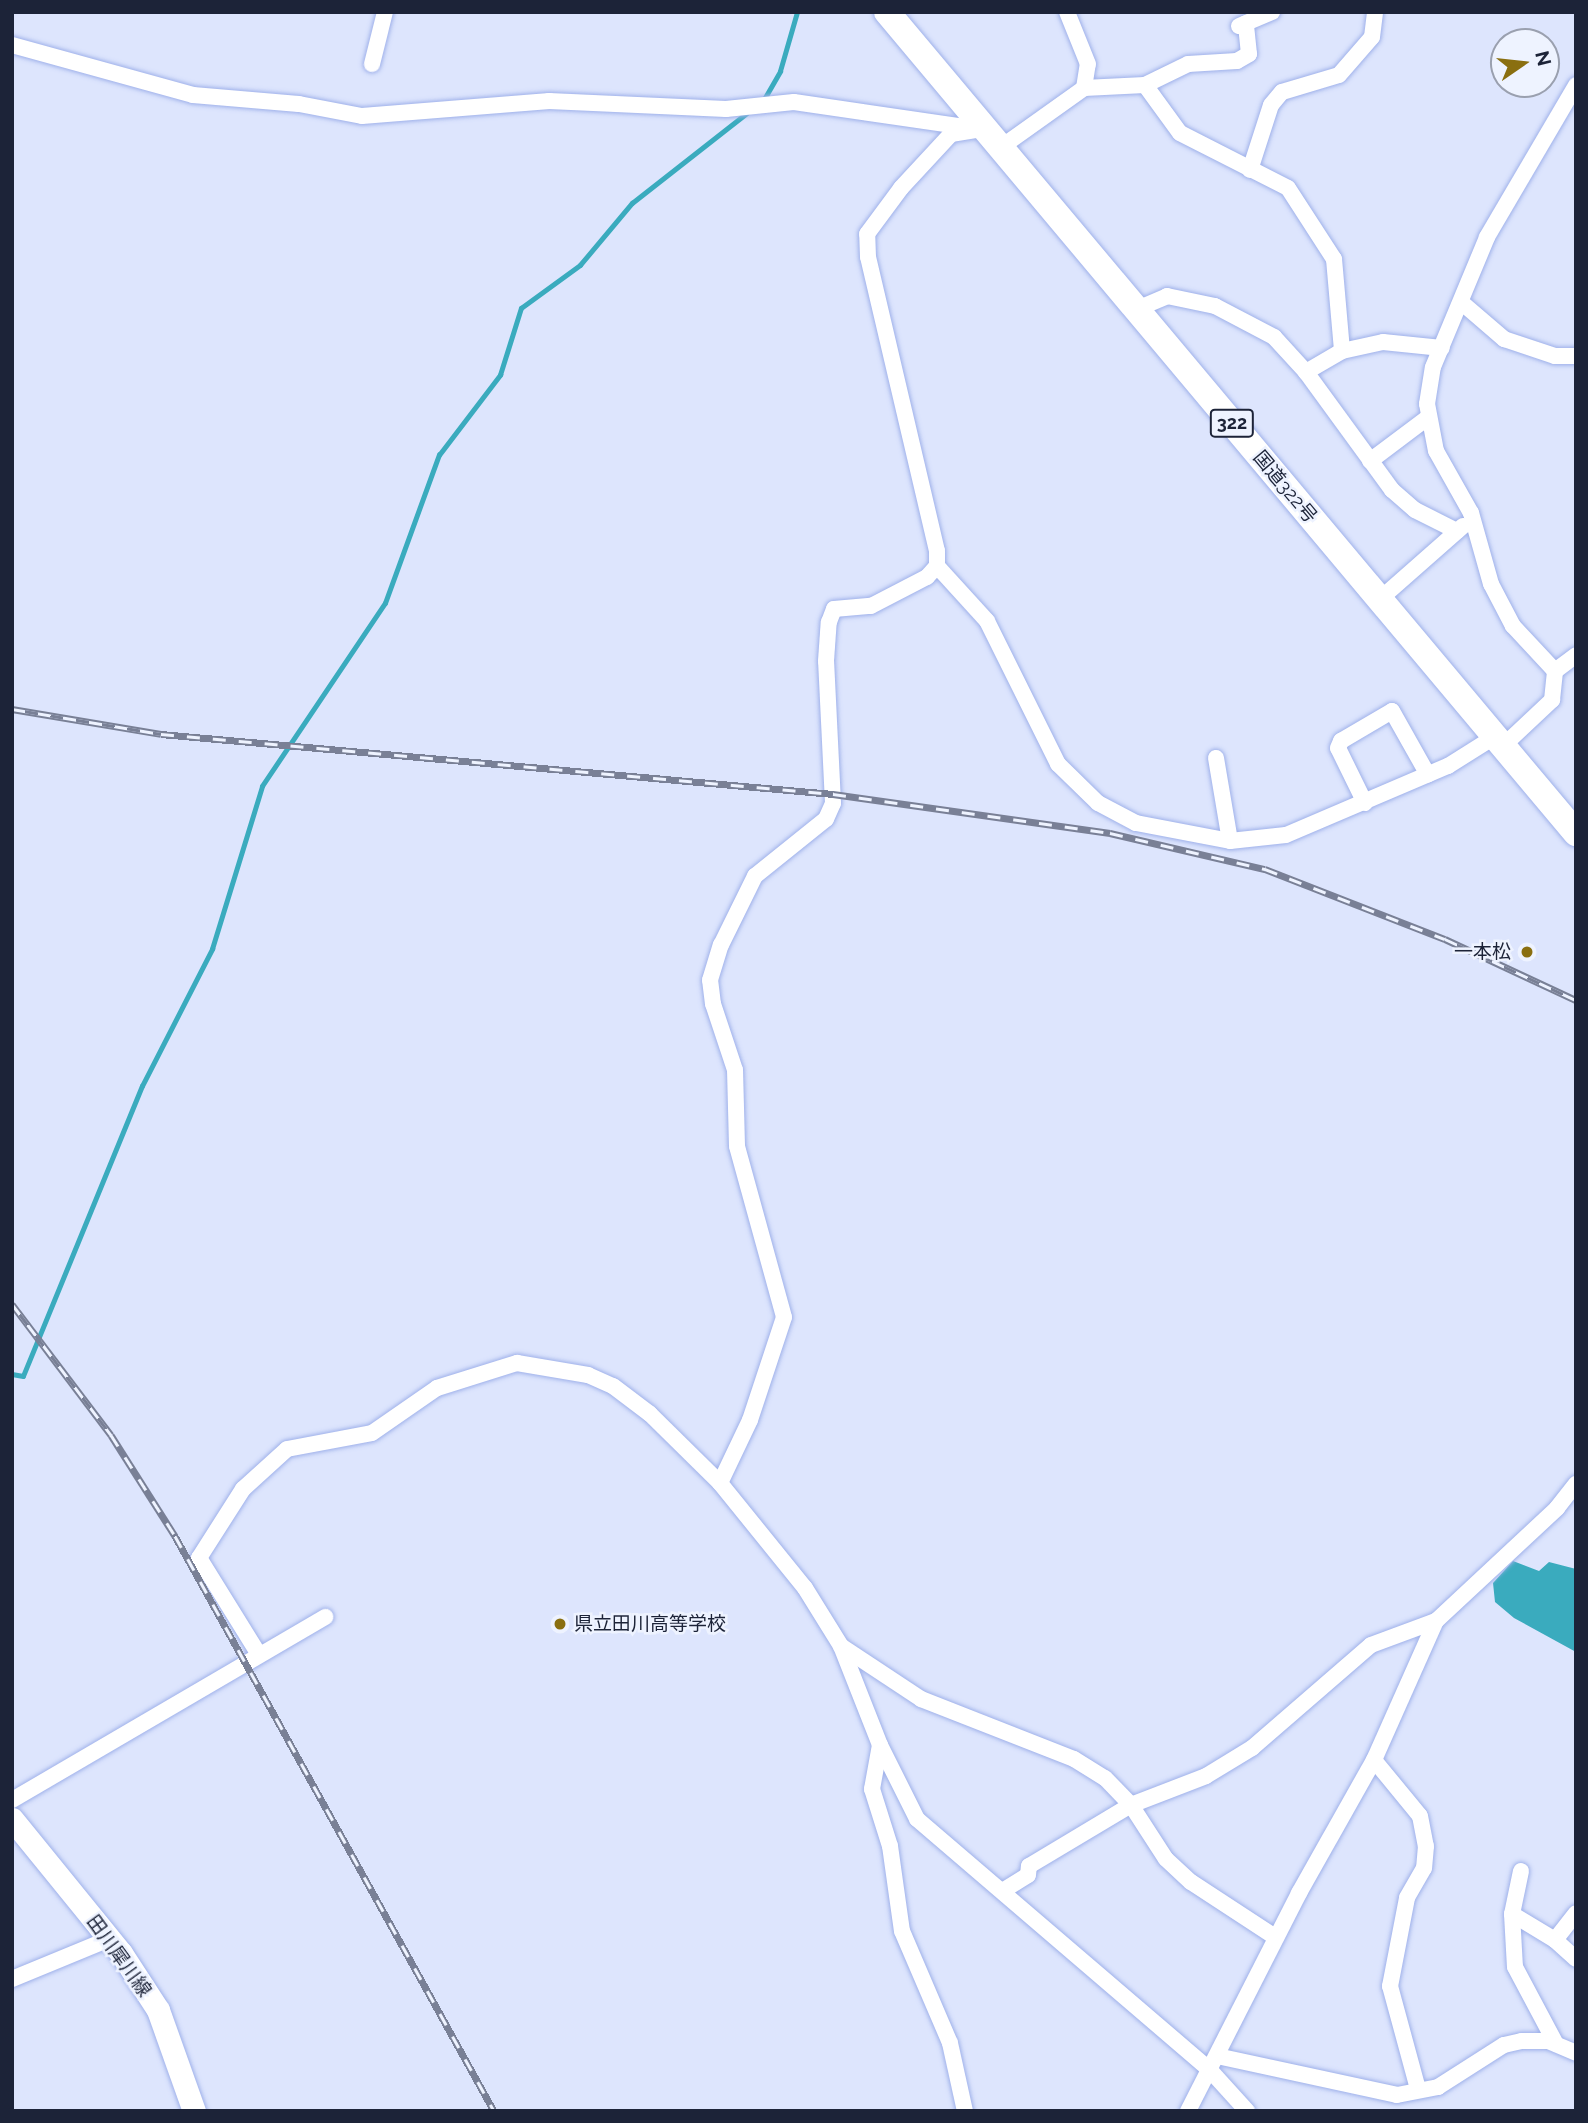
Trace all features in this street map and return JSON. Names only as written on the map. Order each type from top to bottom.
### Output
[{"type":"highway","name":"国道322号","points":[[887,12],[1576,833]]},
{"type":"main road","name":"田川犀川線","points":[[12,1819],[109,1939],[158,2010],[194,2111]]},
{"type":"street","points":[[372,64],[385,12]]},
{"type":"street","points":[[1067,12],[1088,64],[1084,88]]},
{"type":"street","points":[[720,1483],[750,1420],[784,1317],[737,1146],[734,1070],[713,1004],[710,980],[721,945],[755,876],[826,819],[833,803],[826,661],[834,609],[870,606],[927,577],[936,566],[937,551],[868,257],[867,234],[901,188],[951,134],[991,138],[1084,88],[1145,85],[1188,64],[1237,61],[1249,54],[1243,24],[1272,12]]},
{"type":"street","points":[[1250,170],[1271,105],[1282,92],[1339,75],[1372,37],[1375,12]]},
{"type":"street","points":[[12,45],[192,96],[299,104],[362,116],[549,101],[742,107],[794,102],[991,138]]},
{"type":"street","points":[[1145,85],[1180,133],[1288,188],[1334,259],[1342,351]]},
{"type":"street","points":[[1555,671],[1524,640],[1491,584],[1473,517],[1436,451],[1427,418],[1431,376],[1487,237],[1576,85]]},
{"type":"street","points":[[1137,309],[1167,296],[1215,306],[1275,337],[1306,372],[1392,490],[1415,510],[1457,531]]},
{"type":"street","points":[[1461,302],[1504,339],[1555,356],[1576,356]]},
{"type":"street","points":[[1306,372],[1342,351],[1382,342],[1442,348]]},
{"type":"street","points":[[1370,461],[1427,418]]},
{"type":"street","points":[[1379,600],[1473,517]]},
{"type":"street","points":[[936,566],[987,621],[1058,764],[1079,787],[1127,820],[1230,841],[1286,835],[1365,803],[1498,742],[1552,701],[1555,671],[1576,655]]},
{"type":"street","points":[[1365,803],[1338,748],[1341,741],[1392,711],[1428,775]]},
{"type":"street","points":[[1216,758],[1230,841]]},
{"type":"street","points":[[258,1653],[199,1558],[243,1489],[287,1449],[372,1433],[437,1388],[474,1374],[517,1363],[588,1375],[613,1386],[650,1414],[720,1483],[805,1588],[841,1646],[880,1745],[917,1819],[1213,2062],[1247,2111]]},
{"type":"street","points":[[1004,1890],[1028,1875],[1029,1866],[1131,1805],[1206,1776],[1252,1748],[1370,1645],[1436,1621],[1558,1508],[1576,1484]]},
{"type":"street","points":[[12,1800],[258,1653],[325,1617]]},
{"type":"street","points":[[1188,2111],[1275,1937],[1374,1760],[1436,1621]]},
{"type":"street","points":[[841,1646],[921,1699],[1074,1759],[1105,1778],[1131,1805],[1166,1860],[1191,1882],[1275,1937]]},
{"type":"street","points":[[880,1745],[872,1789],[890,1846],[902,1931],[950,2043],[965,2111]]},
{"type":"street","points":[[1374,1760],[1420,1816],[1426,1846],[1424,1868],[1407,1898],[1390,1986],[1418,2089]]},
{"type":"street","points":[[1521,1871],[1512,1897],[1515,1967],[1556,2044]]},
{"type":"street","points":[[1555,1940],[1576,1913]]},
{"type":"street","points":[[1512,1914],[1555,1940],[1576,1959]]},
{"type":"street","points":[[12,1979],[109,1939]]},
{"type":"street","points":[[1213,2062],[1397,2095],[1438,2087],[1504,2045],[1522,2041],[1556,2044],[1576,2053]]},
{"type":"water","points":[[1513,1561],[1539,1571],[1549,1562],[1576,1569],[1576,1652],[1514,1618],[1495,1602],[1493,1583]]},
{"type":"waterway","points":[[763,101],[780,71],[797,12]]},
{"type":"waterway","points":[[12,1374],[23,1376],[142,1086],[212,949],[262,786],[385,603],[439,455],[500,375],[521,308],[580,265],[632,203],[748,112]]},
{"type":"railway","points":[[12,709],[161,734],[833,794],[1110,833],[1265,869],[1445,939],[1576,1000]]},
{"type":"railway","points":[[12,1304],[111,1435],[175,1536],[494,2111]]},
{"type":"place","name":"一本松","points":[[1527,952]]},
{"type":"place","name":"県立田川高等学校","points":[[560,1624]]}]
